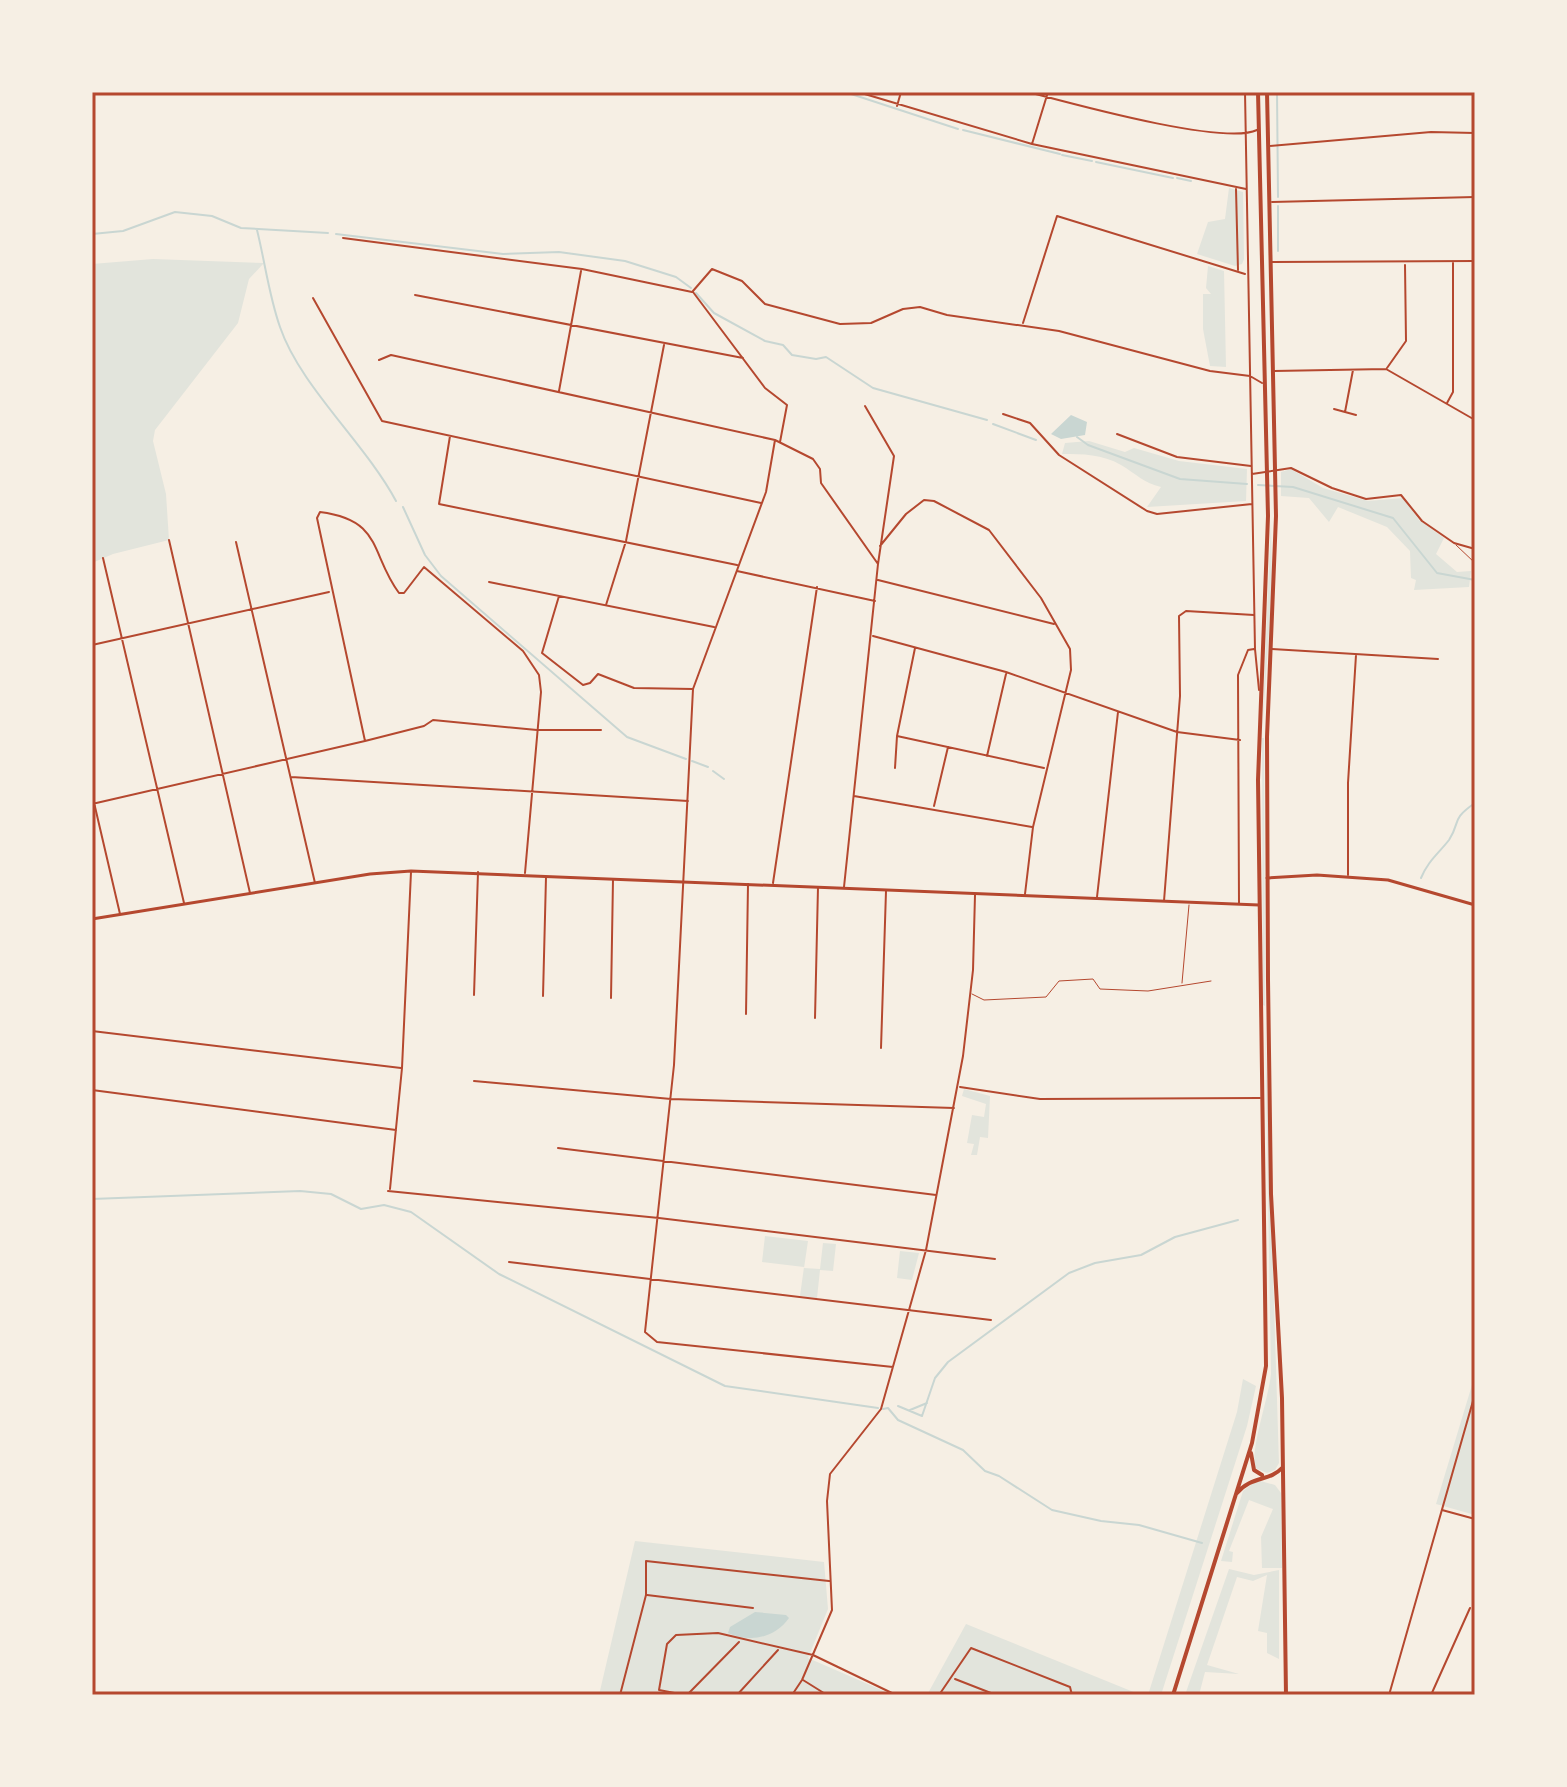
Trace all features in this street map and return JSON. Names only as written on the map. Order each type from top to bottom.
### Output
[{"type":"highway","points":[[1173,1695],[1252,1443],[1261,1408],[1267,1345],[1259,905],[1261,695],[1268,516],[1258,92]]},
{"type":"highway","points":[[1267,92],[1276,516],[1267,878],[1270,1124],[1284,1466],[1286,1695]]},
{"type":"highway","points":[[1252,1443],[1251,1465],[1267,1477]]},
{"type":"highway","points":[[1235,1496],[1249,1481],[1276,1475],[1284,1466]]},
{"type":"street","points":[[858,92],[1032,144],[1247,189]]},
{"type":"street","points":[[897,106],[901,92]]},
{"type":"street","points":[[1028,92],[1117,117],[1220,134],[1248,132],[1260,126]]},
{"type":"street","points":[[1032,144],[1048,92]]},
{"type":"street","points":[[1245,92],[1255,649],[1261,695]]},
{"type":"street","points":[[1248,132],[1260,141]]},
{"type":"street","points":[[1268,146],[1431,132],[1475,133]]},
{"type":"street","points":[[1236,187],[1238,271]]},
{"type":"street","points":[[1269,202],[1475,197]]},
{"type":"street","points":[[1023,324],[1057,216],[1247,274]]},
{"type":"street","points":[[343,238],[582,269],[693,291],[765,388],[787,405],[779,443]]},
{"type":"street","points":[[1270,262],[1475,261]]},
{"type":"street","points":[[1445,404],[1453,392],[1453,262]]},
{"type":"street","points":[[1386,369],[1406,341],[1405,263]]},
{"type":"street","points":[[559,392],[582,269]]},
{"type":"street","points":[[693,291],[712,269],[742,281],[765,304],[840,324],[871,323],[903,309],[920,307],[947,315],[1023,324],[1210,371],[1250,376],[1265,387]]},
{"type":"street","points":[[415,295],[743,358]]},
{"type":"street","points":[[313,298],[382,421],[762,503]]},
{"type":"street","points":[[606,605],[626,541],[664,344]]},
{"type":"street","points":[[379,360],[391,355],[775,440],[813,459],[820,469],[821,483],[878,564]]},
{"type":"street","points":[[1345,412],[1354,369]]},
{"type":"street","points":[[1273,371],[1386,369],[1475,420]]},
{"type":"street","points":[[1258,379],[1265,370]]},
{"type":"street","points":[[843,888],[880,546],[894,456],[865,406]]},
{"type":"street","points":[[1334,409],[1356,415]]},
{"type":"street","points":[[1003,414],[1030,423],[1059,455],[1147,511],[1157,514],[1253,504]]},
{"type":"street","points":[[1117,434],[1177,457],[1252,466]]},
{"type":"street","points":[[450,435],[439,504],[738,566]]},
{"type":"street","points":[[775,440],[762,503],[693,689],[674,1065],[645,1332],[649,1339],[657,1342],[893,1367]]},
{"type":"street","points":[[1252,474],[1291,468],[1332,488],[1366,499],[1401,495],[1422,521],[1454,543],[1475,549]]},
{"type":"street","points":[[880,546],[915,505],[934,501],[989,530],[1026,574],[1072,655],[1033,827],[1025,895]]},
{"type":"street","points":[[365,741],[330,592],[317,518],[320,512],[359,525],[369,533],[399,593],[404,593],[424,567],[534,664],[541,692],[525,874]]},
{"type":"street","points":[[169,540],[250,893]]},
{"type":"street","points":[[236,542],[315,883]]},
{"type":"street","points":[[103,558],[184,904]]},
{"type":"street","points":[[736,571],[875,601]]},
{"type":"street","points":[[877,580],[1055,624]]},
{"type":"street","points":[[489,582],[714,627]]},
{"type":"street","points":[[772,885],[817,587]]},
{"type":"street","points":[[92,645],[330,592]]},
{"type":"street","points":[[559,596],[542,653],[580,683],[587,685],[598,674],[634,688],[693,689]]},
{"type":"street","points":[[1164,901],[1177,732],[1180,614],[1186,611],[1256,615]]},
{"type":"street","points":[[870,635],[1006,672],[1177,732],[1240,740]]},
{"type":"street","points":[[895,768],[897,736],[916,646]]},
{"type":"street","points":[[1239,904],[1239,669],[1248,650],[1255,649]]},
{"type":"street","points":[[1271,649],[1438,659]]},
{"type":"street","points":[[1348,876],[1348,783],[1356,655]]},
{"type":"street","points":[[987,756],[1006,672]]},
{"type":"street","points":[[1097,898],[1118,711]]},
{"type":"street","points":[[93,804],[365,741],[424,726],[433,720],[537,730],[601,730]]},
{"type":"street","points":[[897,736],[1046,769]]},
{"type":"street","points":[[933,807],[948,747]]},
{"type":"street","points":[[291,777],[688,801]]},
{"type":"street","points":[[92,794],[120,914]]},
{"type":"street","points":[[854,796],[933,807],[1033,827]]},
{"type":"street","points":[[92,919],[315,883],[411,871],[1259,905]]},
{"type":"street","points":[[411,871],[402,1068],[389,1190],[659,1218],[995,1259]]},
{"type":"street","points":[[474,995],[478,872]]},
{"type":"street","points":[[543,996],[546,875]]},
{"type":"street","points":[[1267,878],[1348,876],[1388,880],[1475,905]]},
{"type":"street","points":[[611,998],[613,878]]},
{"type":"street","points":[[746,1014],[748,883]]},
{"type":"street","points":[[815,1018],[818,887]]},
{"type":"street","points":[[881,1048],[886,889]]},
{"type":"street","points":[[792,1695],[802,1680],[832,1610],[828,1564],[830,1474],[881,1409],[926,1250],[959,1087],[970,993],[975,893]]},
{"type":"street","points":[[92,1031],[402,1068]]},
{"type":"street","points":[[474,1081],[671,1099],[955,1108]]},
{"type":"street","points":[[959,1087],[1040,1099],[1262,1098]]},
{"type":"street","points":[[92,1090],[396,1130]]},
{"type":"street","points":[[558,1148],[937,1195]]},
{"type":"street","points":[[509,1262],[991,1320]]},
{"type":"street","points":[[1389,1695],[1475,1394]]},
{"type":"street","points":[[1441,1510],[1475,1519]]},
{"type":"street","points":[[620,1695],[646,1595],[644,1565],[649,1560],[829,1581]]},
{"type":"street","points":[[646,1595],[753,1608]]},
{"type":"street","points":[[1431,1695],[1470,1608]]},
{"type":"street","points":[[741,1641],[686,1695],[659,1690],[662,1662],[671,1638],[676,1635],[718,1633],[741,1641],[813,1655],[896,1695]]},
{"type":"street","points":[[939,1695],[974,1648],[1070,1687],[1072,1695]]},
{"type":"street","points":[[737,1695],[779,1649]]},
{"type":"street","points":[[954,1678],[996,1695]]},
{"type":"street","points":[[802,1680],[827,1695]]},
{"type":"lane","points":[[1454,543],[1475,563]]},
{"type":"lane","points":[[1183,985],[1190,902]]},
{"type":"lane","points":[[970,993],[984,1000],[1046,997],[1056,982],[1064,980],[1093,979],[1100,989],[1145,991],[1211,981]]},
{"type":"shaded area","points":[[1229,188],[1243,192],[1244,259],[1242,264],[1235,266],[1197,254],[1208,222],[1225,219]]},
{"type":"shaded area","points":[[153,259],[264,263],[249,279],[238,323],[155,430],[153,441],[166,494],[169,540],[113,554],[92,563],[92,264]]},
{"type":"shaded area","points":[[1208,266],[1224,271],[1226,367],[1210,366],[1203,329],[1203,294],[1211,294],[1206,288]]},
{"type":"shaded area","points":[[1071,415],[1087,422],[1085,435],[1061,439],[1051,434]]},
{"type":"shaded area","points":[[1089,441],[1125,452],[1134,448],[1179,461],[1247,469],[1246,501],[1147,507],[1161,487],[1107,459],[1062,454],[1065,443]]},
{"type":"shaded area","points":[[1291,469],[1323,488],[1368,501],[1403,498],[1419,520],[1444,538],[1436,554],[1457,572],[1471,571],[1469,587],[1414,590],[1416,580],[1411,578],[1410,551],[1387,527],[1338,507],[1329,522],[1309,498],[1281,496],[1281,472]]},
{"type":"shaded area","points":[[1271,519],[1272,585],[1262,736]]},
{"type":"shaded area","points":[[1264,738],[1265,1006],[1263,1005]]},
{"type":"shaded area","points":[[1265,1017],[1279,1463],[1275,1470],[1267,1473],[1255,1468],[1254,1458],[1271,1374]]},
{"type":"shaded area","points":[[964,1089],[990,1096],[988,1138],[980,1137],[977,1155],[971,1155],[974,1144],[967,1143],[972,1115],[984,1117],[986,1104],[962,1096]]},
{"type":"shaded area","points":[[765,1236],[808,1241],[804,1268],[820,1269],[823,1243],[836,1244],[833,1271],[820,1270],[817,1298],[800,1296],[804,1267],[762,1262]]},
{"type":"shaded area","points":[[900,1251],[919,1253],[912,1280],[897,1278]]},
{"type":"shaded area","points":[[1475,1375],[1475,1515],[1436,1504]]},
{"type":"shaded area","points":[[1243,1379],[1256,1386],[1247,1426],[1161,1695],[1148,1695],[1237,1412]]},
{"type":"shaded area","points":[[1257,1480],[1275,1485],[1281,1493],[1282,1568],[1262,1568],[1261,1537],[1273,1509],[1249,1500],[1229,1551],[1233,1552],[1232,1562],[1221,1561],[1243,1491]]},
{"type":"shaded area","points":[[635,1541],[824,1562],[828,1609],[808,1658],[893,1695],[599,1695]]},
{"type":"shaded area","points":[[1229,1569],[1254,1575],[1279,1570],[1279,1659],[1267,1653],[1267,1633],[1258,1631],[1267,1575],[1253,1581],[1237,1577],[1207,1665],[1239,1674],[1205,1672],[1199,1695],[1185,1695]]},
{"type":"shaded area","points":[[755,1612],[786,1615],[789,1618],[777,1630],[762,1637],[745,1638],[728,1633],[730,1627]]},
{"type":"shaded area","points":[[966,1624],[1136,1693],[1136,1695],[927,1695]]},
{"type":"waterway","points":[[845,92],[958,129]]},
{"type":"waterway","points":[[1277,92],[1278,197]]},
{"type":"waterway","points":[[963,130],[1060,154]]},
{"type":"waterway","points":[[1062,155],[1092,161]]},
{"type":"waterway","points":[[1096,162],[1173,178]]},
{"type":"waterway","points":[[1177,178],[1191,181]]},
{"type":"waterway","points":[[1278,206],[1278,251]]},
{"type":"waterway","points":[[92,234],[123,231],[175,212],[212,216],[241,228],[328,233]]},
{"type":"waterway","points":[[257,230],[273,303],[289,349],[317,393],[368,458],[396,501]]},
{"type":"waterway","points":[[336,234],[503,254],[559,252],[625,261],[676,277],[691,288]]},
{"type":"waterway","points":[[696,293],[714,313],[765,341],[783,345],[792,355],[816,359],[826,357],[873,388],[987,420]]},
{"type":"waterway","points":[[993,424],[1036,440]]},
{"type":"waterway","points":[[1077,437],[1088,445],[1180,479],[1247,484]]},
{"type":"waterway","points":[[1258,485],[1293,487],[1393,518],[1437,573],[1475,580]]},
{"type":"waterway","points":[[403,507],[425,555],[441,576],[627,737],[686,759]]},
{"type":"waterway","points":[[692,761],[708,767]]},
{"type":"waterway","points":[[713,771],[724,779]]},
{"type":"waterway","points":[[1421,878],[1453,834],[1459,817],[1475,803]]},
{"type":"waterway","points":[[92,1199],[300,1191],[331,1194],[361,1209],[384,1205],[411,1212],[499,1274],[725,1386],[878,1408]]},
{"type":"waterway","points":[[898,1406],[922,1416],[935,1378],[948,1362],[1069,1273],[1095,1263],[1141,1255],[1175,1237],[1238,1220]]},
{"type":"waterway","points":[[910,1410],[927,1403]]},
{"type":"waterway","points":[[883,1409],[888,1408],[898,1420],[963,1450],[985,1471],[999,1476],[1052,1510],[1101,1521],[1139,1525],[1202,1543]]}]
